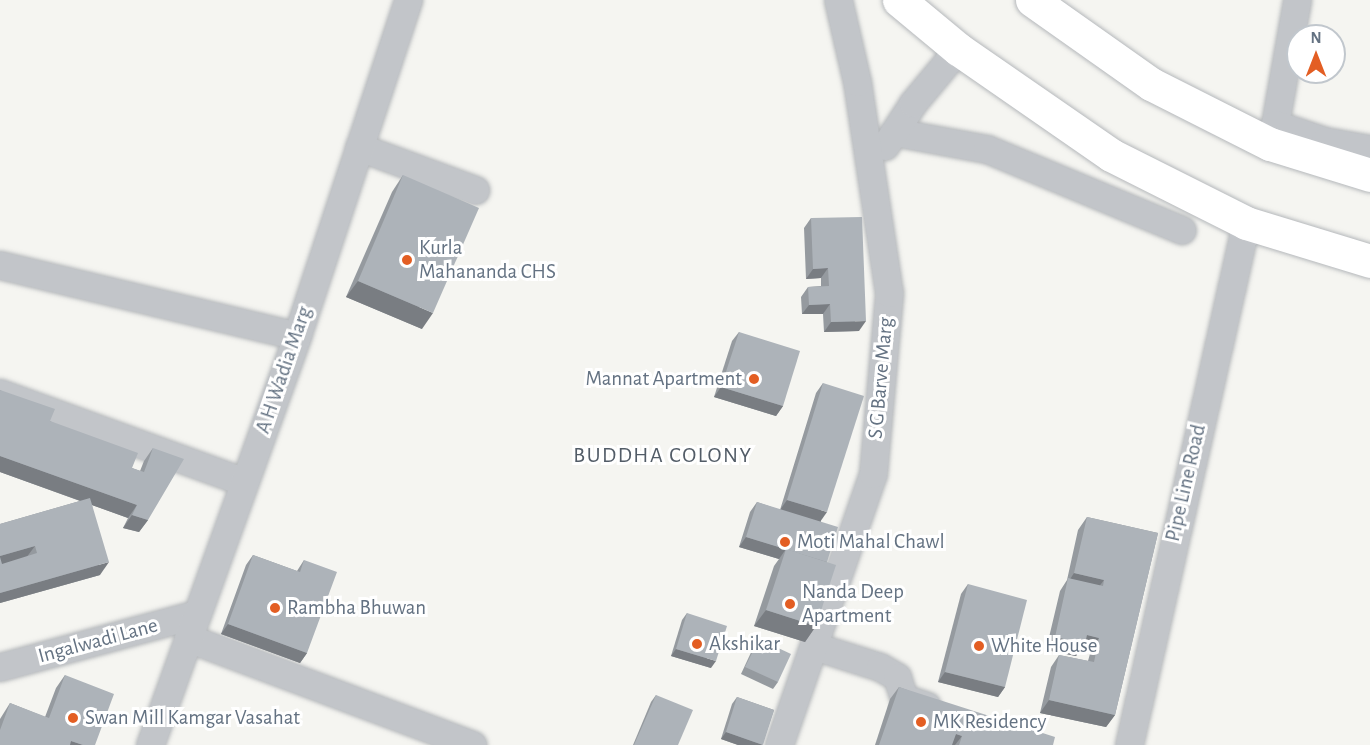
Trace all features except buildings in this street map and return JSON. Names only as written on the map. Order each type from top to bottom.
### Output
[{"type":"highway","points":[[899,0],[958,49],[1111,155],[1246,223],[1370,261]]},
{"type":"highway","points":[[1032,0],[1151,84],[1370,175]]},
{"type":"street","name":"S G Barve Marg","points":[[779,745],[873,474],[889,293],[857,82],[838,0]]},
{"type":"street","points":[[1297,0],[1272,134],[1370,149]]},
{"type":"street","name":"A H Wadia Marg","points":[[150,745],[297,336],[359,147],[411,5]]},
{"type":"street","points":[[869,165],[958,49]]},
{"type":"street","points":[[894,132],[987,149],[1182,231]]},
{"type":"street","points":[[359,147],[475,190]]},
{"type":"street","name":"Pipe Line Road","points":[[1129,745],[1246,223]]},
{"type":"street","points":[[0,265],[297,336]]},
{"type":"street","points":[[0,393],[244,482]]},
{"type":"street","points":[[192,626],[473,745]]},
{"type":"street","name":"Ingalwadi Lane","points":[[0,668],[192,626]]},
{"type":"street","points":[[814,646],[880,667],[897,676],[904,698],[950,713]]},
{"type":"place","name":"Kurla Mahananda CHS","points":[[407,260]]},
{"type":"place","name":"Mannat Apartment","points":[[754,379]]},
{"type":"place","name":"Moti Mahal Chawl","points":[[785,542]]},
{"type":"place","name":"Nanda Deep Apartment","points":[[790,604]]},
{"type":"place","name":"Rambha Bhuwan","points":[[275,608]]},
{"type":"place","name":"Akshikar","points":[[697,644]]},
{"type":"place","name":"White House","points":[[979,646]]},
{"type":"place","name":"Swan Mill Kamgar Vasahat","points":[[73,718]]},
{"type":"place","name":"MK Residency","points":[[921,722]]},
{"type":"district","name":"BUDDHA COLONY","points":[[663,456]]}]
